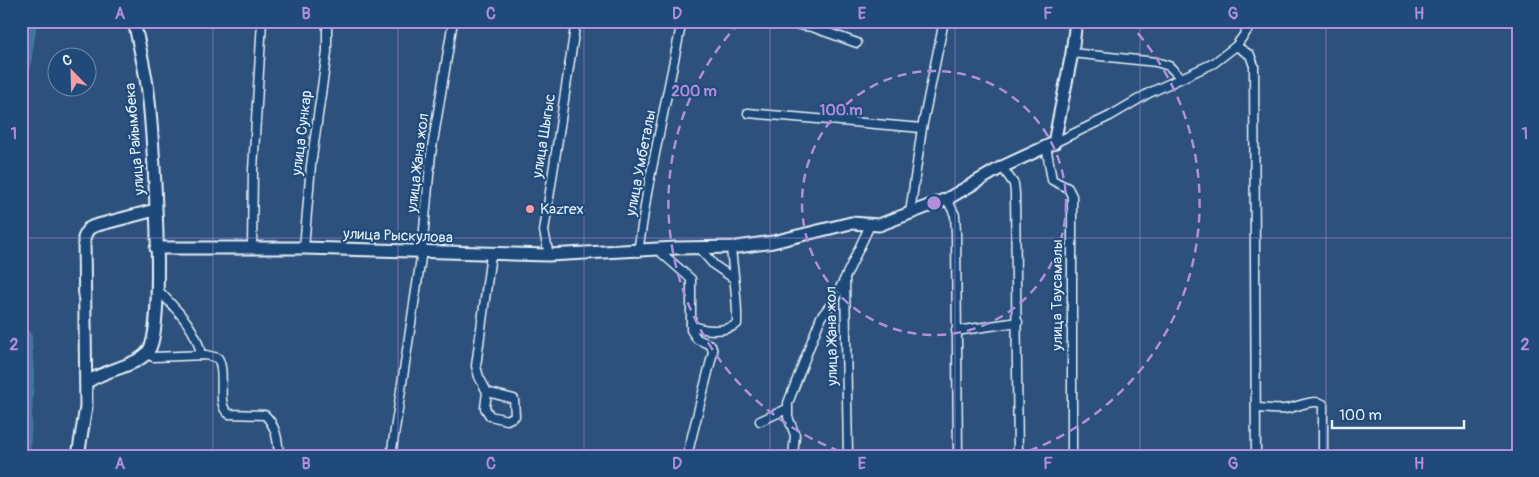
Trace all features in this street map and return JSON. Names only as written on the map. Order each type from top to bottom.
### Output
[{"type":"street","name":"улица Райымбека","points":[[78,456],[86,408],[84,238],[88,229],[94,226],[155,210],[154,161],[148,92],[134,21]]},
{"type":"street","points":[[252,248],[262,21]]},
{"type":"street","name":"улица Сункар","points":[[304,248],[312,165],[327,52],[327,21]]},
{"type":"street","name":"улица Жана жол","points":[[391,456],[422,251],[431,154],[453,21]]},
{"type":"street","name":"улица Шыгыс","points":[[548,255],[544,231],[576,21]]},
{"type":"street","name":"улица Умбеталы","points":[[638,252],[647,193],[682,21]]},
{"type":"street","points":[[776,21],[812,27],[857,43]]},
{"type":"street","points":[[910,213],[922,128],[944,21]]},
{"type":"street","name":"улица Таусамалы","points":[[1072,456],[1072,196],[1068,188],[1052,180],[1050,145],[1072,53],[1076,21]]},
{"type":"street","points":[[1050,145],[1078,133],[1149,93],[1214,64],[1236,46],[1254,21]]},
{"type":"street","points":[[1236,46],[1250,55],[1254,66],[1256,456]]},
{"type":"street","points":[[1072,53],[1156,62],[1169,66],[1181,78]]},
{"type":"street","points":[[748,113],[922,128]]},
{"type":"street","name":"улица Рыскулова","points":[[156,248],[304,248],[548,255],[731,247],[773,242],[851,223],[880,225],[947,199],[1002,167],[1050,145]]},
{"type":"street","points":[[1002,167],[1014,184],[1016,194],[1018,456]]},
{"type":"street","points":[[947,199],[955,216],[956,233],[958,456]]},
{"type":"street","points":[[86,383],[96,375],[147,354],[153,344],[157,289],[155,210]]},
{"type":"street","name":"улица Жана жол","points":[[848,456],[845,278],[871,223]]},
{"type":"street","points":[[691,324],[703,329],[720,329],[730,328],[737,324],[737,292],[731,247]]},
{"type":"street","points":[[699,248],[714,265],[734,278]]},
{"type":"street","points":[[657,250],[691,279],[691,324],[697,339],[710,344],[713,352],[687,456]]},
{"type":"street","points":[[487,392],[512,396],[516,402],[515,416],[507,420],[490,416],[485,408],[487,392],[479,377],[476,352],[491,254]]},
{"type":"street","points":[[793,456],[795,435],[788,413],[821,317],[833,302],[845,278]]},
{"type":"street","points":[[157,289],[186,320],[195,334],[201,355]]},
{"type":"street","points":[[956,331],[1018,322]]},
{"type":"street","points":[[147,354],[153,356],[201,355],[218,358],[222,364],[222,402],[225,412],[229,414],[265,415],[271,421],[278,438],[279,456]]},
{"type":"street","points":[[1257,408],[1284,410],[1309,403],[1319,402],[1323,404],[1323,456]]},
{"type":"street","points":[[760,422],[788,413]]},
{"type":"waterway","points":[[21,77],[29,21]]},
{"type":"waterway","points":[[21,335],[24,338],[26,376],[22,456]]},
{"type":"place","name":"Kazrex","points":[[530,209]]}]
